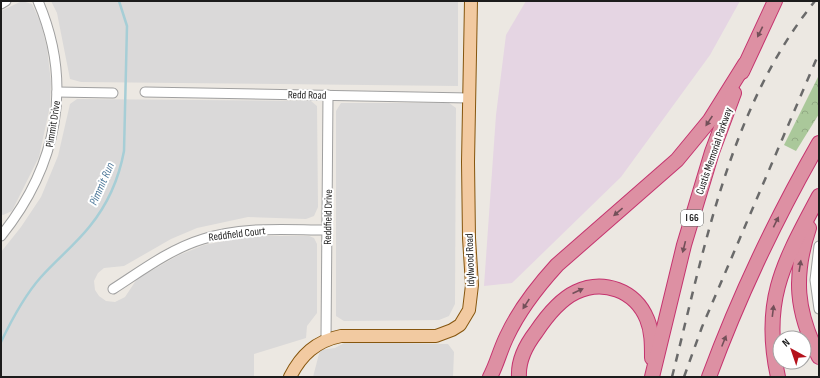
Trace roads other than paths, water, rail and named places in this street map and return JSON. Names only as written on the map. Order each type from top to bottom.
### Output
[{"type":"highway","name":"Custis Memorial Parkway","points":[[652,377],[684,245],[700,190],[745,64],[775,1]]},
{"type":"highway","points":[[490,377],[507,335],[522,309],[543,281],[558,265],[677,160],[710,120],[745,64]]},
{"type":"highway","points":[[709,377],[761,254],[782,209],[819,143]]},
{"type":"highway","points":[[778,377],[772,331],[775,294],[781,273],[789,255],[819,196]]},
{"type":"highway","points":[[819,206],[807,234],[798,279],[799,304],[802,318],[819,356]]},
{"type":"highway","points":[[519,377],[520,363],[524,353],[544,320],[566,298],[580,290],[596,286],[617,289],[626,294],[642,309],[650,330],[652,344],[652,377]]},
{"type":"main road","name":"Idylwood Road","points":[[290,377],[301,358],[309,350],[326,339],[341,336],[436,336],[452,330],[465,317],[471,302],[472,285],[469,231],[471,1]]},
{"type":"street","points":[[1,4],[6,1]]},
{"type":"street","name":"Pimmit Drive","points":[[1,234],[27,200],[45,162],[54,130],[57,92],[54,49],[38,1]]},
{"type":"street","points":[[57,92],[113,93]]},
{"type":"street","name":"Redd Road","points":[[145,92],[469,98]]},
{"type":"street","name":"Reddfield Drive","points":[[326,339],[328,95]]},
{"type":"street","name":"Reddfield Court","points":[[113,289],[167,255],[202,239],[235,232],[265,230],[327,230]]},
{"type":"street","points":[[819,246],[815,273],[819,309]]},
{"type":"waterway","name":"Pimmit Run","points":[[1,342],[29,292],[47,270],[90,226],[102,209],[116,181],[124,151],[127,26],[119,1]]},
{"type":"railway","points":[[672,377],[709,229],[724,180],[741,133],[761,87],[786,43],[815,1]]},
{"type":"railway","points":[[684,377],[702,327],[819,53]]}]
